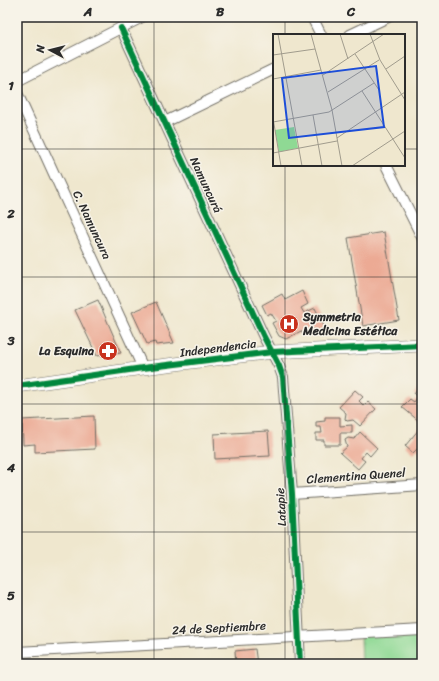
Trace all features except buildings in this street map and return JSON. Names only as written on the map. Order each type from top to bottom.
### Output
[{"type":"street","points":[[17,81],[142,17]]},
{"type":"street","points":[[312,17],[320,34]]},
{"type":"street","points":[[352,34],[388,17]]},
{"type":"street","name":"Namuncurá","points":[[121,28],[272,352]]},
{"type":"street","points":[[165,122],[273,69]]},
{"type":"street","name":"C. Namuncura","points":[[17,93],[143,368]]},
{"type":"street","points":[[386,166],[422,237]]},
{"type":"street","name":"Independencia","points":[[18,385],[272,352],[422,345]]},
{"type":"street","name":"Latapie","points":[[272,352],[283,377],[292,494],[300,664]]},
{"type":"street","name":"Clementina Quenel","points":[[292,494],[422,485]]},
{"type":"street","name":"24 de Septiembre","points":[[17,652],[422,630]]},
{"type":"green space","points":[[422,630],[422,664],[362,664],[361,634]]},
{"type":"cycle path","points":[[121,28],[283,377],[292,494],[300,664]]},
{"type":"cycle path","points":[[17,386],[272,352],[422,345]]},
{"type":"place","name":"Symmetria Medicina Estética","points":[[289,324]]},
{"type":"place","name":"La Esquina","points":[[108,351]]}]
